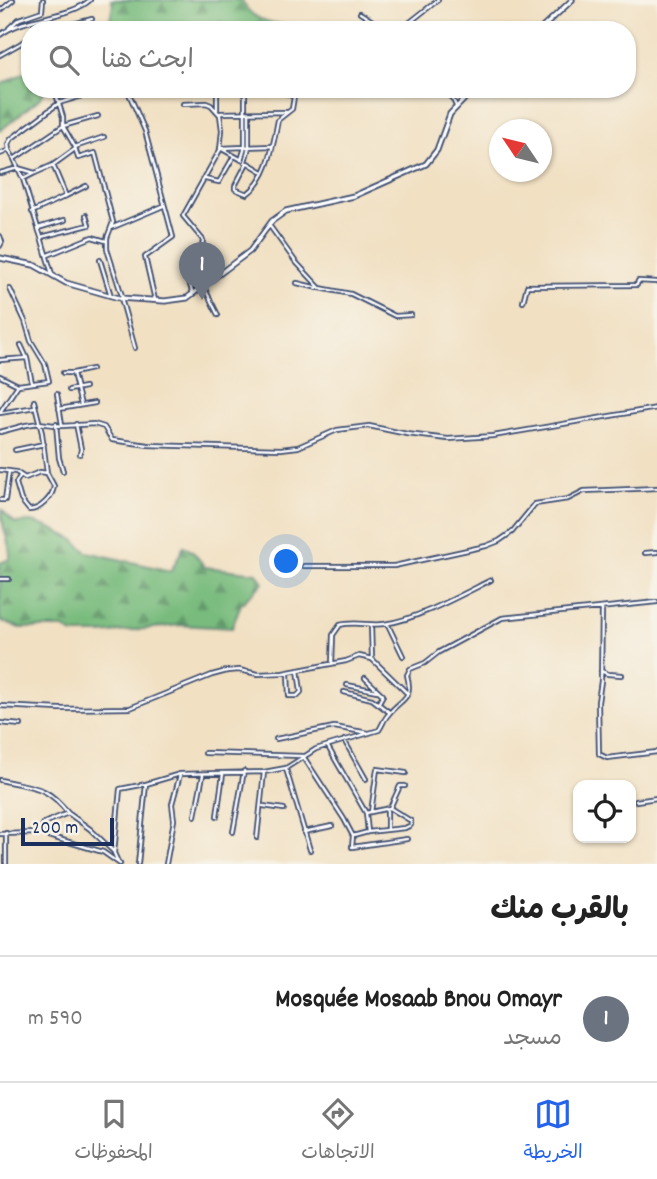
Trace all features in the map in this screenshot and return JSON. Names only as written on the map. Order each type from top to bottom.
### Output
[{"type":"street","points":[[0,11],[13,0]]},
{"type":"street","points":[[0,35],[19,19],[42,11],[43,0]]},
{"type":"street","points":[[28,21],[77,8],[90,0]]},
{"type":"street","points":[[411,21],[438,0]]},
{"type":"street","points":[[550,21],[572,0]]},
{"type":"street","points":[[360,13],[373,21]]},
{"type":"street","points":[[85,21],[92,19]]},
{"type":"street","points":[[7,30],[21,23]]},
{"type":"street","points":[[0,55],[21,43]]},
{"type":"street","points":[[57,98],[63,126],[71,136],[78,158],[95,153],[113,222],[106,241],[135,348]]},
{"type":"street","points":[[52,274],[23,179],[8,144],[59,103],[76,98]]},
{"type":"street","points":[[131,98],[145,131],[172,238],[148,253],[145,258],[155,300]]},
{"type":"street","points":[[193,294],[185,270],[201,253],[203,240],[183,216],[220,148],[222,130],[217,98]]},
{"type":"street","points":[[246,98],[247,147],[235,189],[247,194],[263,172],[278,120],[292,109],[294,98]]},
{"type":"street","points":[[452,98],[456,106]]},
{"type":"street","points":[[0,258],[34,265],[66,284],[111,296],[182,300],[204,287],[254,247],[269,225],[286,211],[354,196],[426,164],[437,150],[447,121],[464,98]]},
{"type":"street","points":[[183,104],[206,103],[217,111],[286,112]]},
{"type":"street","points":[[14,159],[63,126],[98,116]]},
{"type":"street","points":[[23,179],[53,165],[75,148],[104,137]]},
{"type":"street","points":[[220,148],[272,146]]},
{"type":"street","points":[[220,148],[263,172]]},
{"type":"street","points":[[0,153],[9,150]]},
{"type":"street","points":[[204,178],[219,182],[234,156]]},
{"type":"street","points":[[53,165],[66,196]]},
{"type":"street","points":[[0,173],[18,169],[35,173]]},
{"type":"street","points":[[32,212],[86,186]]},
{"type":"street","points":[[111,228],[163,206]]},
{"type":"street","points":[[41,237],[89,225],[86,215]]},
{"type":"street","points":[[38,228],[65,220]]},
{"type":"street","points":[[269,225],[295,261],[320,288]]},
{"type":"street","points":[[0,236],[0,246]]},
{"type":"street","points":[[48,255],[92,237],[106,241]]},
{"type":"street","points":[[100,260],[111,296]]},
{"type":"street","points":[[523,303],[527,286],[637,285],[638,281],[657,282]]},
{"type":"street","points":[[297,283],[351,294],[395,316],[411,315]]},
{"type":"street","points":[[204,287],[218,315]]},
{"type":"street","points":[[0,376],[18,384],[49,381],[46,366],[31,341],[27,324],[10,289]]},
{"type":"street","points":[[21,345],[27,358],[32,383]]},
{"type":"street","points":[[0,360],[27,358]]},
{"type":"street","points":[[63,373],[92,369]]},
{"type":"street","points":[[74,373],[81,405]]},
{"type":"street","points":[[18,384],[14,394],[1,405],[0,412],[36,407]]},
{"type":"street","points":[[69,390],[85,387]]},
{"type":"street","points":[[57,394],[62,426]]},
{"type":"street","points":[[20,476],[16,486],[20,500],[31,510],[40,506],[54,491],[52,479],[47,473],[44,444],[34,401]]},
{"type":"street","points":[[60,409],[95,403]]},
{"type":"street","points":[[0,432],[39,423],[62,426],[100,425],[111,439],[136,444],[281,449],[298,447],[337,430],[369,426],[407,434],[466,439],[657,408]]},
{"type":"street","points":[[56,424],[63,471]]},
{"type":"street","points":[[76,424],[82,449],[80,454]]},
{"type":"street","points":[[15,450],[44,444]]},
{"type":"street","points":[[0,470],[26,478],[40,472],[47,473]]},
{"type":"street","points":[[0,500],[5,500],[9,471]]},
{"type":"street","points":[[304,566],[407,564],[499,541],[512,532],[535,504],[568,499],[584,491],[657,488]]},
{"type":"street","points":[[645,553],[657,552]]},
{"type":"street","points":[[0,579],[9,579]]},
{"type":"street","points":[[332,664],[333,635],[340,625],[387,624],[491,580]]},
{"type":"street","points":[[114,853],[120,789],[180,774],[264,772],[285,768],[316,749],[370,733],[381,728],[390,712],[408,694],[411,687],[407,675],[410,669],[425,663],[439,652],[496,620],[657,602]]},
{"type":"street","points":[[602,608],[601,671],[597,702],[599,754],[607,758],[657,752]]},
{"type":"street","points":[[387,624],[403,656]]},
{"type":"street","points":[[371,625],[372,659]]},
{"type":"street","points":[[0,706],[130,708],[228,671],[258,674],[288,672],[359,656],[372,659],[408,694]]},
{"type":"street","points":[[288,672],[289,696],[297,696],[301,692],[298,670]]},
{"type":"street","points":[[601,671],[622,675]]},
{"type":"street","points":[[365,678],[383,697],[378,704]]},
{"type":"street","points":[[347,685],[380,692]]},
{"type":"street","points":[[344,692],[372,699],[390,712]]},
{"type":"street","points":[[0,723],[21,725]]},
{"type":"street","points":[[276,739],[334,727],[370,733]]},
{"type":"street","points":[[344,740],[366,779]]},
{"type":"street","points":[[327,746],[368,813]]},
{"type":"street","points":[[205,753],[303,756]]},
{"type":"street","points":[[303,756],[344,819],[353,836],[352,847],[407,839]]},
{"type":"street","points":[[285,768],[310,850]]},
{"type":"street","points":[[368,832],[368,813],[377,769],[406,773]]},
{"type":"street","points":[[233,832],[244,771]]},
{"type":"street","points":[[257,838],[264,772]]},
{"type":"street","points":[[195,816],[204,773]]},
{"type":"street","points":[[217,816],[223,773]]},
{"type":"street","points":[[166,864],[174,820],[172,804],[180,774]]},
{"type":"street","points":[[0,780],[52,794],[68,813],[114,853],[119,863]]},
{"type":"street","points":[[138,864],[146,784]]},
{"type":"street","points":[[387,830],[388,808],[400,786],[405,786]]},
{"type":"street","points":[[636,801],[657,798]]},
{"type":"street","points":[[262,805],[284,809]]},
{"type":"street","points":[[353,836],[409,827],[412,822],[388,808],[368,813]]},
{"type":"street","points":[[38,832],[44,823],[68,813]]},
{"type":"street","points":[[304,832],[332,826]]},
{"type":"street","points":[[0,834],[38,832],[103,852],[119,863]]},
{"type":"street","points":[[6,833],[6,864]]},
{"type":"green space","points":[[111,0],[242,0],[253,15],[265,21],[108,21],[113,4]]},
{"type":"green space","points":[[21,74],[21,98],[40,98],[0,131],[0,85]]},
{"type":"green space","points":[[2,510],[15,523],[32,522],[48,527],[73,539],[87,552],[171,571],[184,546],[194,553],[205,567],[257,573],[263,583],[241,604],[232,628],[179,625],[101,634],[73,634],[64,628],[20,628],[0,621],[0,563],[10,559]]},
{"type":"place","name":"Mosquée Mosaab Bnou Omayr","points":[[202,300]]}]
